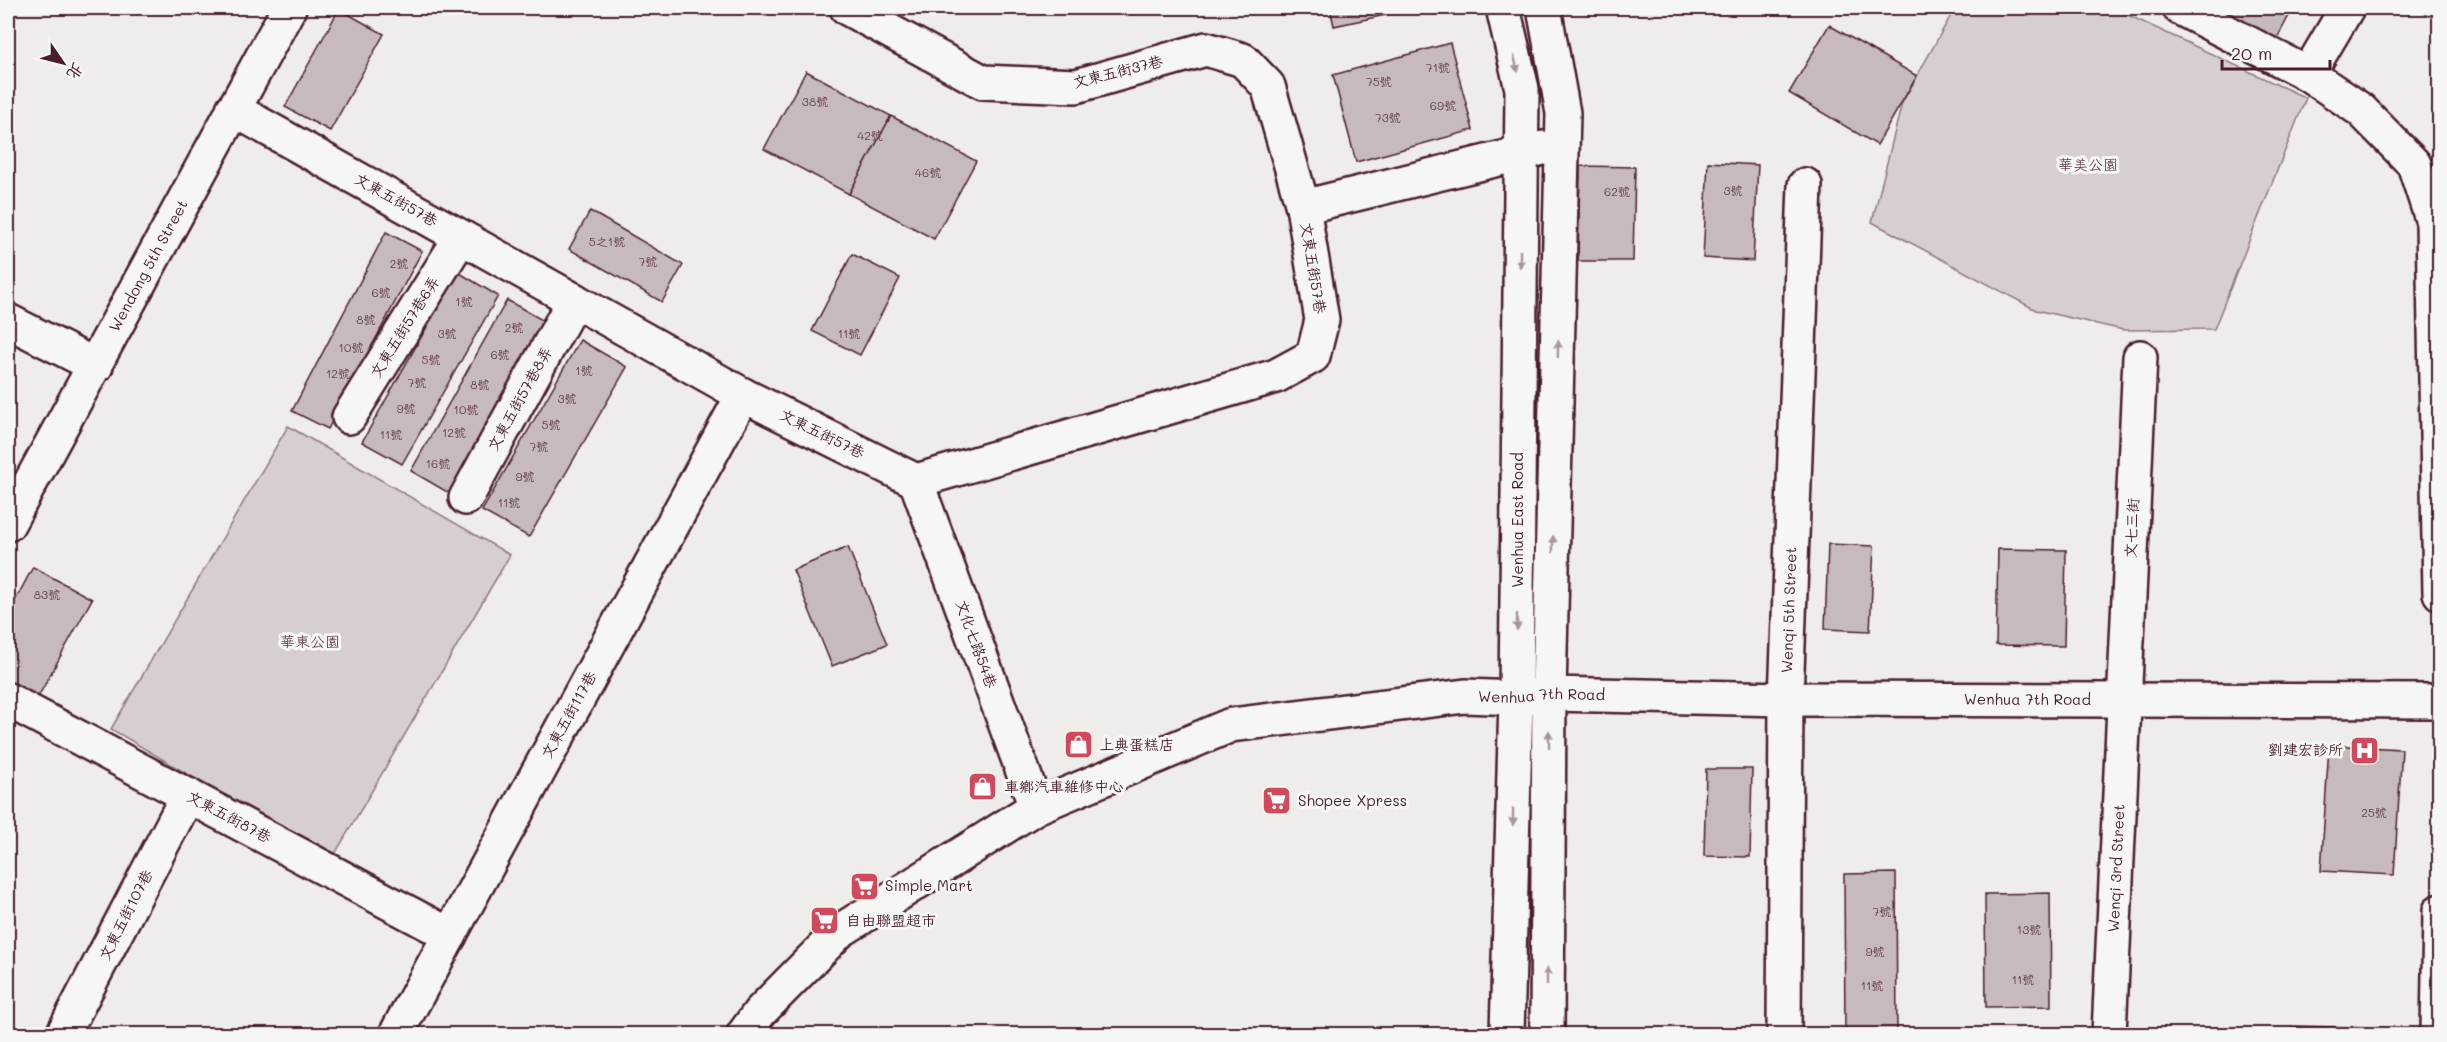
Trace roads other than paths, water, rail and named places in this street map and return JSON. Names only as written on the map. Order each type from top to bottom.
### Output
[{"type":"street","name":"Wendong 5th Street","points":[[8,525],[19,476],[96,366],[289,8]]},
{"type":"street","name":"文東五街37巷","points":[[847,8],[983,82],[1076,86],[1206,49],[1243,60],[1268,86],[1303,207]]},
{"type":"street","name":"Wenhua East Road","points":[[1503,8],[1522,89],[1516,699],[1508,1035]]},
{"type":"street","points":[[1544,8],[1563,113],[1549,694],[1546,1035]]},
{"type":"street","points":[[2181,8],[2308,74],[2361,110],[2415,164],[2433,222],[2439,593]]},
{"type":"street","points":[[2308,74],[2348,8]]},
{"type":"street","name":"文東五街57巷","points":[[233,109],[743,396],[916,481],[1276,376],[1313,356],[1322,320],[1303,207]]},
{"type":"street","points":[[1303,207],[1521,152],[1563,144]]},
{"type":"street","name":"Wenqi 5th Street","points":[[1784,1035],[1786,699],[1805,184]]},
{"type":"street","name":"文東五街57巷6弄","points":[[350,417],[461,237]]},
{"type":"street","name":"文東五街57巷8弄","points":[[466,498],[573,300]]},
{"type":"street","points":[[8,321],[96,366]]},
{"type":"street","name":"文七三街","points":[[2124,700],[2140,357]]},
{"type":"street","name":"文東五街117巷","points":[[396,1035],[743,396]]},
{"type":"street","name":"文化七路54巷","points":[[916,481],[1036,807]]},
{"type":"street","name":"Wenhua 7th Road","points":[[744,1035],[760,1012],[840,931],[1036,807],[1231,725],[1465,696],[1516,699],[1549,694],[1786,699],[2439,701]]},
{"type":"street","name":"文東五街87巷","points":[[8,699],[450,934]]},
{"type":"street","name":"Wenqi 3rd Street","points":[[2109,1035],[2124,700]]},
{"type":"street","name":"文東五街107巷","points":[[63,1035],[188,795]]},
{"type":"street","points":[[2438,1035],[2439,911]]},
{"type":"place","name":"上典蛋糕店","points":[[1078,745]]},
{"type":"place","name":"劉建宏診所","points":[[2364,750]]},
{"type":"place","name":"車鄉汽車維修中心","points":[[983,787]]},
{"type":"place","name":"Shopee Xpress","points":[[1277,801]]},
{"type":"place","name":"Simple Mart","points":[[864,886]]},
{"type":"place","name":"自由聯盟超市","points":[[825,921]]},
{"type":"park label","name":"華美公園","points":[[2088,165]]},
{"type":"park label","name":"華東公園","points":[[310,642]]}]
